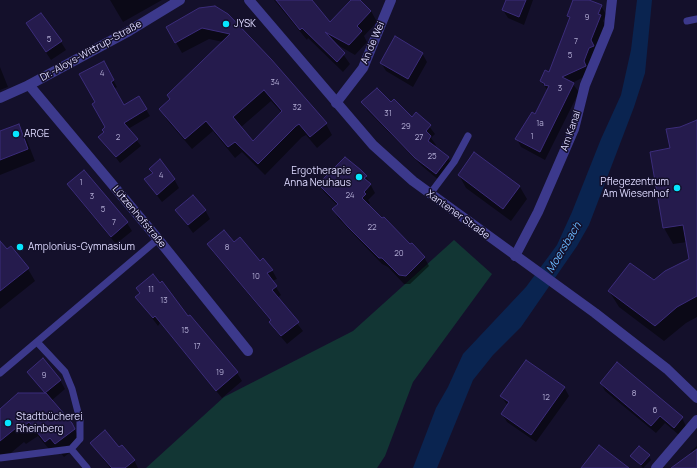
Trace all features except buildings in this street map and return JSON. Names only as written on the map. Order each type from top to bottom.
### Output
[{"type":"street","name":"Dr.-Aloys-Wittrup-Straße","points":[[0,98],[29,85],[129,31],[180,0]]},
{"type":"street","name":"Xantener Straße","points":[[249,0],[373,145],[430,194],[667,369],[697,398]]},
{"type":"street","name":"An de Wei","points":[[336,103],[363,68],[391,0]]},
{"type":"street","name":"Am Kanal","points":[[515,256],[538,212],[574,129],[585,85],[609,27],[612,0]]},
{"type":"street","name":"Lützenhofstraße","points":[[29,85],[158,239],[248,351]]},
{"type":"street","points":[[656,468],[697,420]]},
{"type":"lane","points":[[687,21],[697,19]]},
{"type":"lane","points":[[430,194],[454,162],[468,136]]},
{"type":"lane","points":[[0,373],[158,239]]},
{"type":"lane","points":[[0,458],[71,449],[80,439],[80,420],[72,389],[65,372],[37,342]]},
{"type":"lane","points":[[71,449],[87,468]]},
{"type":"green space","points":[[454,240],[492,274],[413,382],[385,456],[377,468],[146,468],[224,397],[353,331]]},
{"type":"water","name":"Moersbach","points":[[637,0],[652,0],[645,73],[634,107],[589,225],[577,246],[521,327],[493,355],[473,380],[437,468],[413,468],[436,408],[448,387],[463,354],[526,287],[557,245],[621,95],[631,50]]},
{"type":"place","name":"JYSK","points":[[226,24]]},
{"type":"place","name":"ARGE","points":[[16,134]]},
{"type":"place","name":"Ergotherapie Anna Neuhaus","points":[[359,177]]},
{"type":"place","name":"Pflegezentrum Am Wiesenhof","points":[[677,188]]},
{"type":"place","name":"Amplonius-Gymnasium","points":[[20,247]]},
{"type":"place","name":"Stadtbücherei Rheinberg","points":[[8,423]]}]
